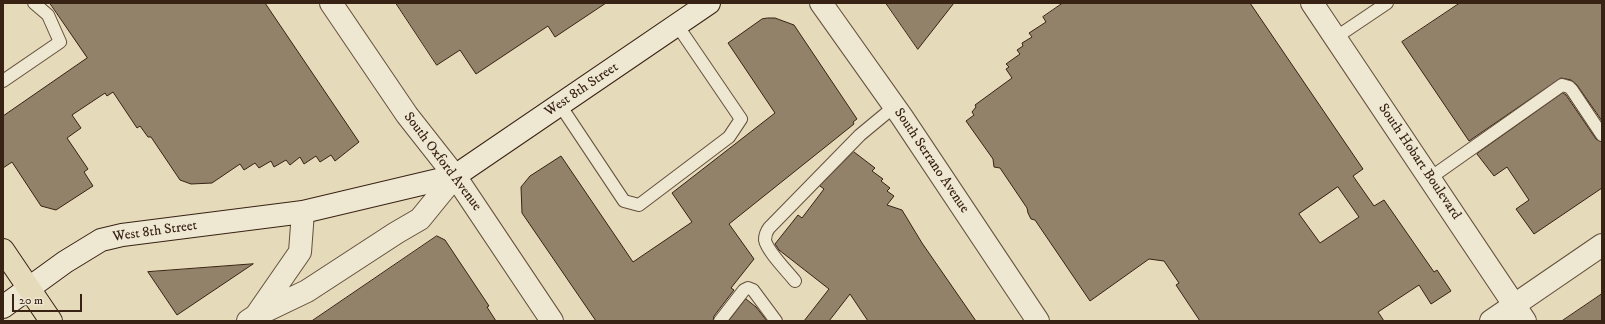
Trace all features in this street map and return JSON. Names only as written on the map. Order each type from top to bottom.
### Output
[{"type":"main road","points":[[3,250],[51,321]]},
{"type":"street","name":"South Oxford Avenue","points":[[331,3],[407,115],[455,176],[552,321]]},
{"type":"street","name":"West 8th Street","points":[[252,318],[307,291],[420,219],[455,176],[709,3]]},
{"type":"street","name":"South Serrano Avenue","points":[[821,3],[895,106],[1038,321]]},
{"type":"street","name":"South Hobart Boulevard","points":[[1312,3],[1520,313]]},
{"type":"street","name":"West 8th Street","points":[[3,307],[65,262],[101,240],[122,235],[303,212],[455,176]]},
{"type":"street","name":"West 8th Street","points":[[252,318],[300,252],[303,212]]},
{"type":"street","points":[[1491,321],[1520,313],[1602,245]]},
{"type":"lane","points":[[3,81],[60,42],[48,15],[34,3]]},
{"type":"lane","points":[[1335,38],[1387,3]]},
{"type":"lane","points":[[560,105],[624,201],[639,205],[729,137],[741,119],[677,25]]},
{"type":"lane","points":[[1430,178],[1562,86],[1569,87],[1572,90],[1602,135]]},
{"type":"lane","points":[[796,281],[768,248],[765,241],[765,234],[769,228],[860,135],[895,106]]},
{"type":"lane","points":[[720,321],[744,290],[748,288],[753,290],[776,321]]},
{"type":"building","points":[[50,3],[265,3],[359,142],[335,161],[331,155],[320,162],[316,156],[304,164],[300,157],[290,165],[286,160],[274,167],[271,161],[259,168],[255,163],[244,170],[240,164],[212,183],[191,184],[180,180],[151,137],[148,137],[140,126],[137,128],[113,92],[107,96],[105,93],[72,115],[81,128],[67,138],[88,169],[84,172],[93,186],[56,210],[41,206],[12,162],[3,168],[3,116],[87,58]]},
{"type":"building","points":[[396,3],[606,3],[555,37],[548,26],[476,74],[460,50],[437,65]]},
{"type":"building","points":[[886,3],[954,3],[918,49]]},
{"type":"building","points":[[1063,3],[1250,3],[1363,169],[1353,176],[1374,206],[1384,200],[1434,272],[1437,270],[1451,291],[1431,304],[1419,285],[1378,312],[1384,321],[1200,321],[1176,285],[1179,283],[1164,261],[1149,259],[1090,301],[1035,220],[1031,219],[1027,208],[1000,168],[994,167],[993,159],[966,121],[974,115],[972,112],[976,107],[975,105],[1012,78],[1006,69],[1009,67],[1006,64],[1020,54],[1017,50],[1023,46],[1022,43],[1032,37],[1029,33],[1046,22],[1043,17]],"holes":[[[1338,187],[1359,217],[1320,243],[1299,214]]]},
{"type":"building","points":[[1460,3],[1602,3],[1602,121],[1577,85],[1571,80],[1561,78],[1469,141],[1402,42]]},
{"type":"building","points":[[775,18],[794,25],[857,119],[853,122],[854,124],[729,224],[754,259],[731,288],[734,290],[714,316],[713,321],[596,321],[522,213],[521,187],[530,176],[561,156],[633,262],[692,222],[672,193],[775,113],[728,43],[762,19]]},
{"type":"building","points":[[1563,93],[1566,95],[1596,139],[1602,142],[1602,188],[1534,234],[1516,209],[1529,200],[1507,167],[1494,176],[1477,154]]},
{"type":"building","points":[[854,152],[875,168],[872,171],[883,179],[881,181],[890,188],[887,191],[894,196],[887,205],[902,210],[922,243],[976,321],[868,321],[850,294],[829,321],[804,321],[829,289],[779,250],[775,244],[798,215],[802,218],[824,189],[820,186]]},
{"type":"building","points":[[437,236],[445,240],[489,306],[487,307],[496,321],[312,321]]},
{"type":"building","points":[[253,264],[177,315],[148,272]]},
{"type":"building","points":[[1602,294],[1602,321],[1562,321]]},
{"type":"building","points":[[746,299],[756,307],[767,321],[729,321]]}]
